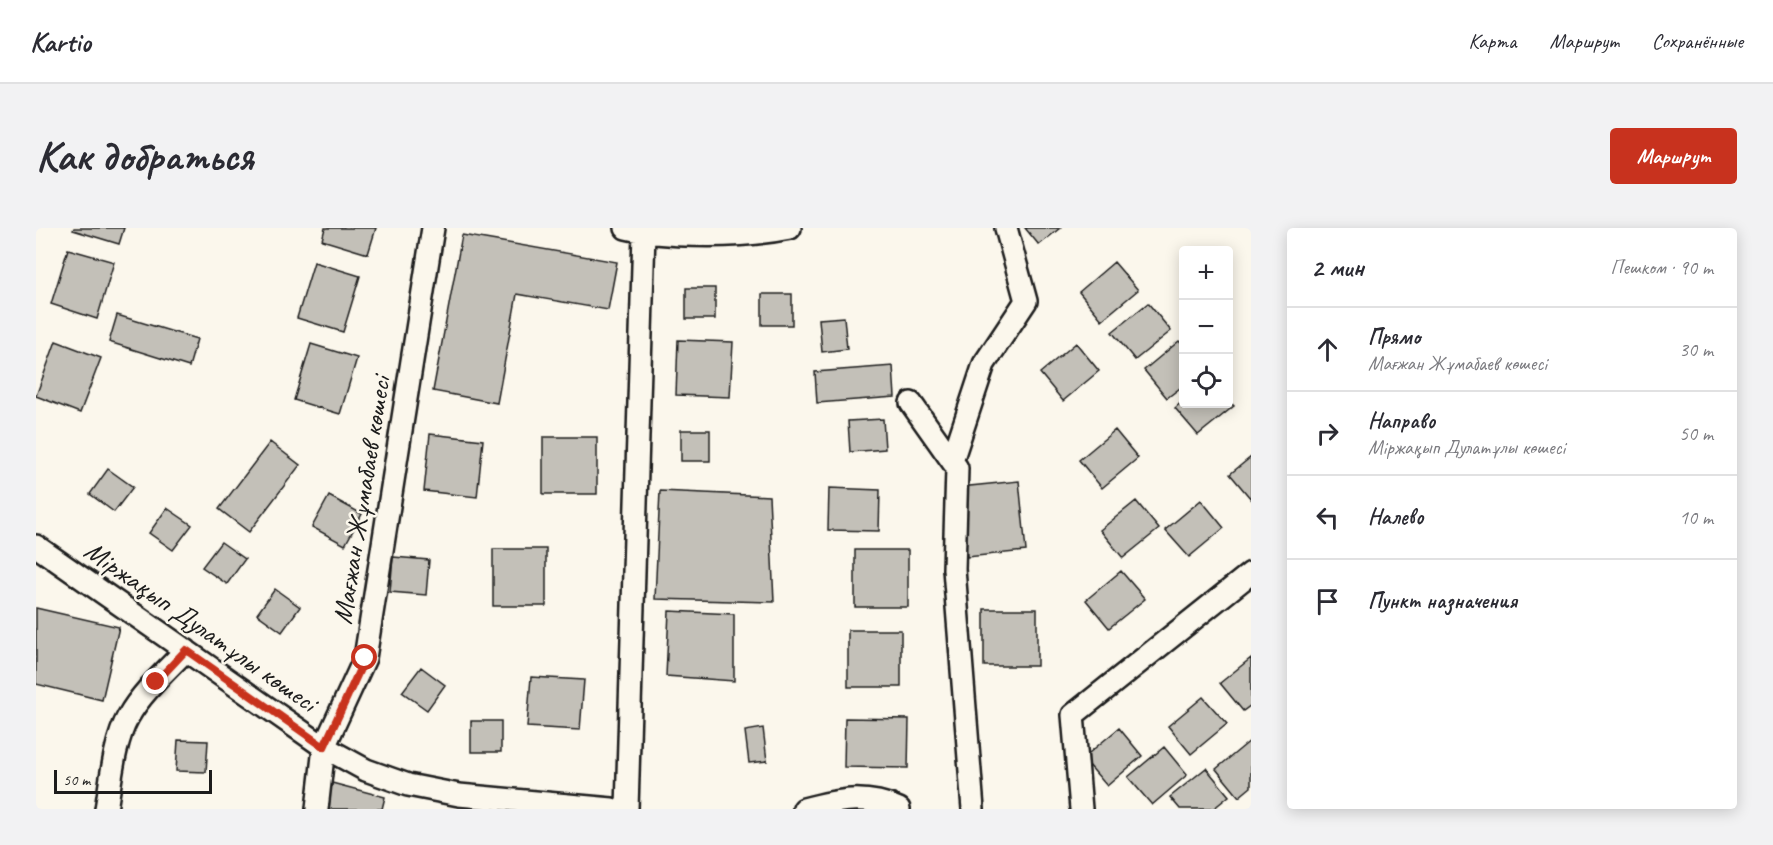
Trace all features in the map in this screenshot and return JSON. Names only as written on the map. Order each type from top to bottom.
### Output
[{"type":"street","name":"Мағжан Жұмабаев көшесі","points":[[317,809],[324,747],[365,658],[433,228]]},
{"type":"street","points":[[627,809],[635,230],[687,237],[720,236],[790,228]]},
{"type":"street","points":[[952,461],[984,364],[1026,301],[1005,228]]},
{"type":"street","points":[[911,403],[957,468],[954,569],[973,809]]},
{"type":"street","name":"Міржақып Дулатұлы көшесі","points":[[36,546],[324,747],[366,770],[408,785],[459,795],[612,809]]},
{"type":"street","points":[[1081,809],[1073,715],[1251,573]]},
{"type":"street","points":[[106,809],[120,736],[127,718],[138,702],[186,650]]},
{"type":"street","points":[[804,809],[837,800],[861,799],[888,804],[899,809]]},
{"type":"building","points":[[74,228],[124,228],[119,244],[73,230]]},
{"type":"building","points":[[325,228],[376,228],[368,254],[322,240]]},
{"type":"building","points":[[1025,228],[1060,228],[1039,245]]},
{"type":"building","points":[[462,235],[617,262],[608,310],[517,294],[497,403],[433,391]]},
{"type":"building","points":[[68,249],[114,262],[97,319],[51,304]]},
{"type":"building","points":[[314,262],[360,276],[343,332],[297,318]]},
{"type":"building","points":[[1114,262],[1138,290],[1102,320],[1079,292]]},
{"type":"building","points":[[686,288],[715,288],[715,319],[686,319]]},
{"type":"building","points":[[762,294],[792,294],[792,325],[762,325]]},
{"type":"building","points":[[1148,303],[1171,331],[1135,360],[1112,332]]},
{"type":"building","points":[[117,315],[197,339],[189,367],[109,342]]},
{"type":"building","points":[[844,317],[847,349],[822,352],[819,319]]},
{"type":"building","points":[[678,340],[733,342],[730,397],[676,395]]},
{"type":"building","points":[[56,341],[101,358],[80,413],[36,396]]},
{"type":"building","points":[[1179,341],[1179,389],[1167,398],[1144,370]]},
{"type":"building","points":[[1076,343],[1099,371],[1063,401],[1040,373]]},
{"type":"building","points":[[311,344],[357,358],[340,414],[294,400]]},
{"type":"building","points":[[893,366],[895,397],[817,403],[815,372]]},
{"type":"building","points":[[1179,404],[1179,408],[1232,408],[1198,435],[1175,408]]},
{"type":"building","points":[[883,419],[885,449],[850,452],[848,421]]},
{"type":"building","points":[[681,430],[710,430],[710,461],[681,461]]},
{"type":"building","points":[[1115,430],[1138,458],[1102,488],[1079,460]]},
{"type":"building","points":[[430,434],[483,440],[477,497],[424,491]]},
{"type":"building","points":[[543,437],[597,437],[597,494],[543,494]]},
{"type":"building","points":[[270,442],[300,465],[249,532],[219,509]]},
{"type":"building","points":[[1251,457],[1251,499],[1230,474]]},
{"type":"building","points":[[108,469],[133,487],[114,512],[90,494]]},
{"type":"building","points":[[1019,481],[1026,551],[967,557],[960,487]]},
{"type":"building","points":[[829,488],[880,490],[879,531],[828,530]]},
{"type":"building","points":[[660,491],[769,496],[774,602],[655,599]]},
{"type":"building","points":[[329,496],[362,514],[345,545],[312,527]]},
{"type":"building","points":[[1201,500],[1224,528],[1189,557],[1165,530]]},
{"type":"building","points":[[1136,501],[1159,529],[1123,558],[1100,530]]},
{"type":"building","points":[[167,508],[192,525],[173,550],[149,533]]},
{"type":"building","points":[[221,542],[245,559],[227,584],[202,567]]},
{"type":"building","points":[[493,549],[546,549],[546,606],[493,606]]},
{"type":"building","points":[[855,550],[908,550],[908,607],[855,607]]},
{"type":"building","points":[[393,557],[429,560],[426,595],[390,592]]},
{"type":"building","points":[[1121,571],[1145,599],[1109,628],[1086,600]]},
{"type":"building","points":[[275,589],[300,607],[282,632],[257,614]]},
{"type":"building","points":[[36,608],[119,627],[102,700],[36,684]]},
{"type":"building","points":[[984,609],[1037,609],[1037,666],[984,666]]},
{"type":"building","points":[[669,611],[734,614],[734,681],[666,676]]},
{"type":"building","points":[[848,630],[901,630],[901,687],[848,687]]},
{"type":"building","points":[[1251,658],[1251,705],[1243,711],[1220,683]]},
{"type":"building","points":[[421,667],[445,685],[427,710],[402,692]]},
{"type":"building","points":[[531,677],[584,680],[580,730],[527,727]]},
{"type":"building","points":[[1203,697],[1227,724],[1191,754],[1168,726]]},
{"type":"building","points":[[845,718],[909,719],[908,768],[844,767]]},
{"type":"building","points":[[471,721],[501,721],[501,752],[471,752]]},
{"type":"building","points":[[763,728],[767,761],[749,763],[745,731]]},
{"type":"building","points":[[1119,728],[1142,756],[1107,786],[1083,758]]},
{"type":"building","points":[[178,740],[208,741],[206,772],[176,771]]},
{"type":"building","points":[[1251,740],[1251,787],[1239,797],[1216,769]]},
{"type":"building","points":[[1164,747],[1187,775],[1152,805],[1128,777]]},
{"type":"building","points":[[1206,768],[1229,796],[1213,809],[1180,809],[1170,797]]},
{"type":"building","points":[[332,783],[385,797],[382,809],[325,809]]},
{"type":"route","points":[[156,682],[186,650],[324,747],[365,658]]}]
